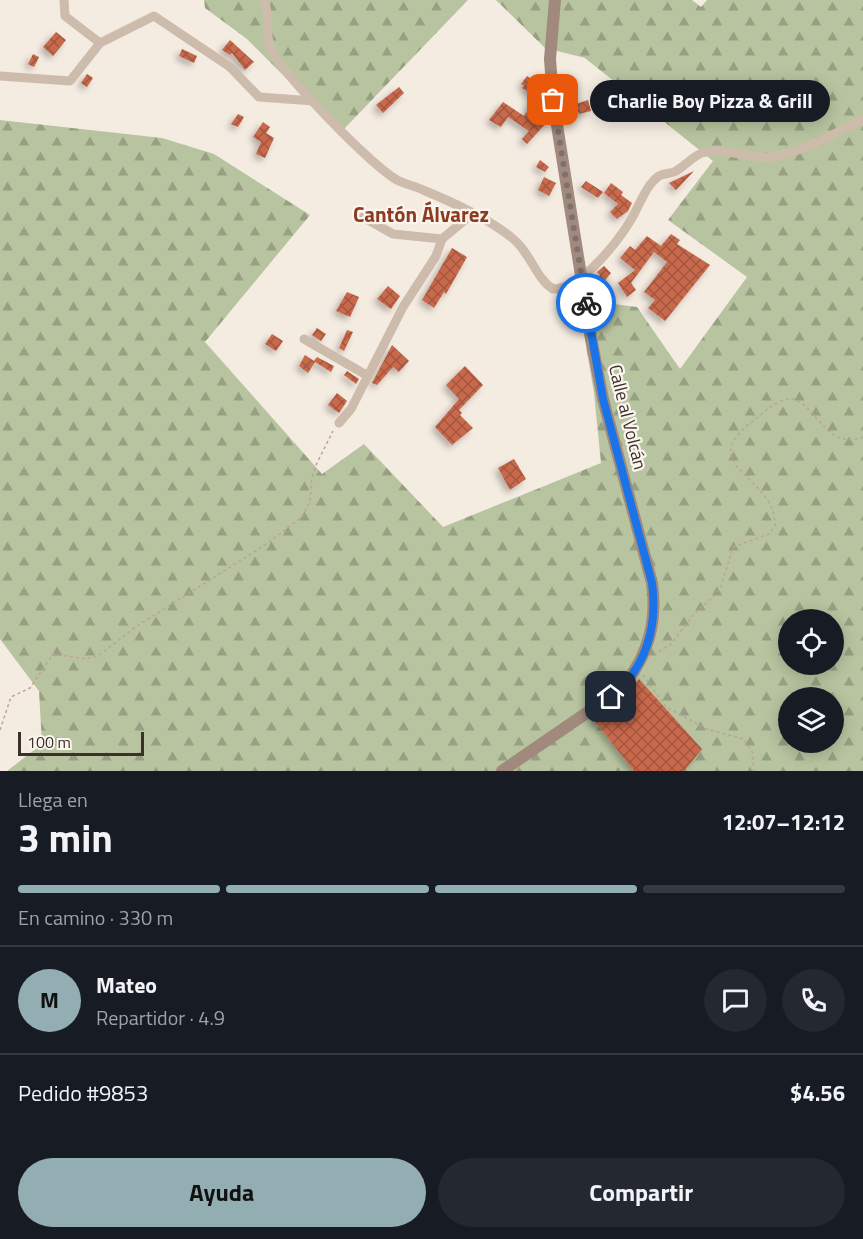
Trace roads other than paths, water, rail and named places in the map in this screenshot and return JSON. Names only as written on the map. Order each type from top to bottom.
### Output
[{"type":"street","points":[[64,0],[64,16],[100,43]]},
{"type":"street","points":[[264,0],[268,15],[267,38],[286,74],[390,175],[472,214],[511,237],[530,256],[542,279],[551,288],[565,288],[582,277],[625,231],[651,182],[662,174],[675,172],[701,153],[722,151],[769,158],[790,152],[863,119]]},
{"type":"street","name":"Calle al Volcán","points":[[502,771],[611,697],[639,665],[653,624],[652,583],[603,399],[553,100],[550,59],[555,0]]},
{"type":"street","points":[[0,76],[70,81],[100,43],[154,16],[231,67],[259,97],[314,101]]},
{"type":"street","points":[[339,423],[351,409],[403,307],[436,256],[442,239],[472,214]]},
{"type":"street","points":[[363,217],[393,234],[442,239]]},
{"type":"street","points":[[304,339],[368,376]]},
{"type":"place","name":"Charlie Boy Pizza & Grill","points":[[553,100]]},
{"type":"district","name":"Cantón Álvarez","points":[[421,214]]}]
